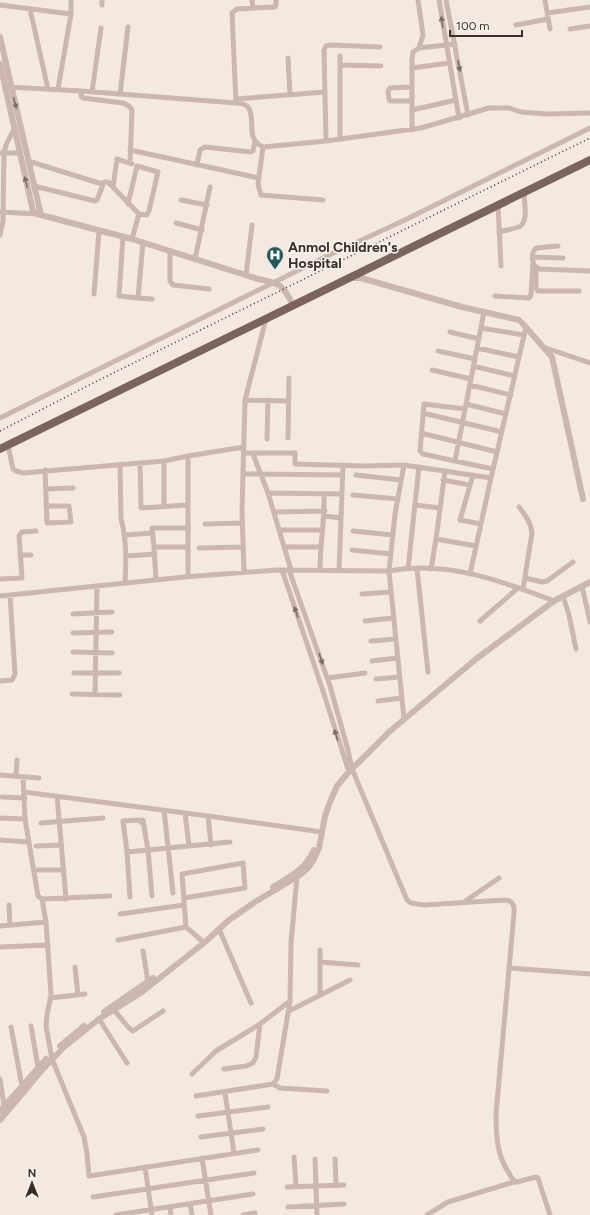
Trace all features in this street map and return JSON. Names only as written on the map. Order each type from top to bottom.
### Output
[{"type":"main road","points":[[0,449],[590,160]]},
{"type":"street","points":[[58,89],[71,0]]},
{"type":"street","points":[[252,0],[253,8]]},
{"type":"street","points":[[236,101],[232,13],[237,9],[275,7],[276,0]]},
{"type":"street","points":[[418,0],[423,35],[419,48]]},
{"type":"street","points":[[439,0],[459,118]]},
{"type":"street","points":[[446,0],[468,115]]},
{"type":"street","points":[[545,0],[550,29]]},
{"type":"street","points":[[0,5],[70,14]]},
{"type":"street","points":[[516,25],[590,7]]},
{"type":"street","points":[[30,9],[48,89]]},
{"type":"street","points":[[570,29],[590,26]]},
{"type":"street","points":[[120,94],[128,27]]},
{"type":"street","points":[[92,92],[101,28]]},
{"type":"street","points":[[0,37],[14,129],[33,211],[39,215]]},
{"type":"street","points":[[412,130],[413,52],[419,48],[455,44]]},
{"type":"street","points":[[326,141],[323,53],[326,46],[380,47]]},
{"type":"street","points":[[340,56],[340,138]]},
{"type":"street","points":[[288,58],[290,95]]},
{"type":"street","points":[[412,68],[449,63]]},
{"type":"street","points":[[0,64],[8,87],[28,161],[39,215]]},
{"type":"street","points":[[340,65],[381,66]]},
{"type":"street","points":[[8,87],[236,101],[325,92]]},
{"type":"street","points":[[412,87],[390,88],[388,91],[390,101],[412,101]]},
{"type":"street","points":[[81,91],[81,96],[83,98],[123,103],[129,106],[132,110],[130,163]]},
{"type":"street","points":[[412,110],[456,100]]},
{"type":"street","points":[[197,164],[200,150],[205,147],[253,151],[255,142],[250,111],[245,104],[236,101]]},
{"type":"street","points":[[255,142],[262,147],[326,141],[412,130],[497,107],[547,114],[590,113]]},
{"type":"street","points":[[0,418],[590,128]]},
{"type":"street","points":[[0,235],[3,221],[2,153],[14,129]]},
{"type":"street","points":[[262,147],[259,178],[259,191],[261,195],[323,200]]},
{"type":"street","points":[[130,150],[259,178]]},
{"type":"street","points":[[2,153],[20,153]]},
{"type":"street","points":[[28,161],[102,184],[106,181],[139,214],[147,215],[158,172],[117,159],[113,187]]},
{"type":"street","points":[[128,204],[137,166]]},
{"type":"street","points":[[34,186],[95,202],[98,200],[102,184]]},
{"type":"street","points":[[195,259],[210,187]]},
{"type":"street","points":[[499,232],[520,226],[523,223],[525,219],[524,193]]},
{"type":"street","points":[[181,200],[207,205]]},
{"type":"street","points":[[498,205],[502,266]]},
{"type":"street","points":[[2,212],[39,215],[123,236],[274,282],[284,289],[293,305]]},
{"type":"street","points":[[132,239],[139,214]]},
{"type":"street","points":[[176,223],[202,230]]},
{"type":"street","points":[[246,274],[252,225]]},
{"type":"street","points":[[94,294],[99,231]]},
{"type":"street","points":[[123,236],[118,296],[152,299]]},
{"type":"street","points":[[138,298],[143,242]]},
{"type":"street","points":[[495,296],[529,298],[531,295],[533,251],[536,248],[558,246]]},
{"type":"street","points":[[170,251],[171,284],[209,289]]},
{"type":"street","points":[[533,260],[563,258]]},
{"type":"street","points":[[533,260],[536,268],[536,288],[538,291],[579,292]]},
{"type":"street","points":[[536,268],[590,271]]},
{"type":"street","points":[[347,279],[361,278],[484,312],[519,320],[552,357],[583,499]]},
{"type":"street","points":[[455,461],[484,312]]},
{"type":"street","points":[[244,572],[242,523],[245,400],[266,318]]},
{"type":"street","points":[[470,574],[526,327]]},
{"type":"street","points":[[481,328],[524,335]]},
{"type":"street","points":[[450,332],[479,339]]},
{"type":"street","points":[[542,346],[590,363]]},
{"type":"street","points":[[477,348],[519,357]]},
{"type":"street","points":[[438,352],[475,359]]},
{"type":"street","points":[[473,366],[515,376]]},
{"type":"street","points":[[432,370],[511,394]]},
{"type":"street","points":[[288,378],[288,438]]},
{"type":"street","points":[[245,400],[288,401]]},
{"type":"street","points":[[267,439],[268,400]]},
{"type":"street","points":[[493,469],[423,454],[420,451],[424,404],[465,407],[506,414]]},
{"type":"street","points":[[423,413],[502,432]]},
{"type":"street","points":[[421,433],[497,452]]},
{"type":"street","points":[[8,445],[13,469],[23,473],[164,461],[244,447]]},
{"type":"street","points":[[244,453],[295,453],[295,464],[404,465],[491,478]]},
{"type":"street","points":[[253,454],[268,493],[290,570],[328,678],[348,750],[350,771]]},
{"type":"street","points":[[188,456],[188,576]]},
{"type":"street","points":[[164,461],[164,506]]},
{"type":"street","points":[[140,463],[141,508],[188,505]]},
{"type":"street","points":[[120,464],[121,519],[126,556],[125,583]]},
{"type":"street","points":[[339,571],[343,465]]},
{"type":"street","points":[[404,465],[389,571],[404,719]]},
{"type":"street","points":[[408,569],[419,467]]},
{"type":"street","points":[[45,470],[46,506],[47,523],[71,522],[69,506],[46,506]]},
{"type":"street","points":[[432,569],[445,471]]},
{"type":"street","points":[[244,474],[343,474]]},
{"type":"street","points":[[356,475],[401,480]]},
{"type":"street","points":[[473,475],[460,520],[481,524]]},
{"type":"street","points":[[443,480],[470,485]]},
{"type":"street","points":[[46,489],[73,488]]},
{"type":"street","points":[[268,493],[342,494]]},
{"type":"street","points":[[320,570],[320,546],[324,514],[324,494]]},
{"type":"street","points":[[353,495],[398,499]]},
{"type":"street","points":[[415,505],[440,508]]},
{"type":"street","points":[[480,621],[521,588],[525,578],[532,533],[528,519],[519,507]]},
{"type":"street","points":[[274,512],[324,514],[341,518]]},
{"type":"street","points":[[205,524],[242,523]]},
{"type":"street","points":[[156,580],[152,528],[188,528]]},
{"type":"street","points":[[279,530],[322,530]]},
{"type":"street","points":[[0,579],[22,578],[19,536],[22,532],[36,531]]},
{"type":"street","points":[[353,531],[393,535]]},
{"type":"street","points":[[124,535],[153,533]]},
{"type":"street","points":[[436,539],[476,546]]},
{"type":"street","points":[[284,547],[320,546]]},
{"type":"street","points":[[154,547],[188,547]]},
{"type":"street","points":[[199,548],[243,547]]},
{"type":"street","points":[[352,550],[391,554]]},
{"type":"street","points":[[126,556],[155,554]]},
{"type":"street","points":[[20,555],[31,555]]},
{"type":"street","points":[[525,578],[547,582],[573,562]]},
{"type":"street","points":[[0,596],[188,576],[244,572],[282,570],[389,571],[408,569],[445,569],[470,574],[521,588],[554,601]]},
{"type":"street","points":[[417,569],[428,672]]},
{"type":"street","points":[[282,570],[350,771],[407,900],[418,905],[505,900],[511,902],[513,906],[514,913],[510,968],[496,1124],[499,1151],[514,1182]]},
{"type":"street","points":[[0,1111],[7,1107],[69,1038],[96,1017],[148,982],[229,920],[308,868],[319,848],[330,802],[337,786],[350,771],[404,719],[476,659],[554,601],[590,582]]},
{"type":"street","points":[[95,694],[97,586]]},
{"type":"street","points":[[582,586],[590,622]]},
{"type":"street","points":[[362,594],[391,592]]},
{"type":"street","points":[[0,681],[12,680],[15,674],[10,595]]},
{"type":"street","points":[[563,596],[569,615],[576,649]]},
{"type":"street","points":[[73,614],[112,612]]},
{"type":"street","points":[[365,621],[393,618]]},
{"type":"street","points":[[73,633],[112,632]]},
{"type":"street","points":[[371,641],[395,639]]},
{"type":"street","points":[[73,652],[112,653]]},
{"type":"street","points":[[372,661],[397,658]]},
{"type":"street","points":[[74,673],[119,673]]},
{"type":"street","points":[[328,678],[365,673]]},
{"type":"street","points":[[376,679],[400,677]]},
{"type":"street","points":[[72,694],[120,695]]},
{"type":"street","points":[[378,701],[402,698]]},
{"type":"street","points":[[16,776],[18,760]]},
{"type":"street","points":[[0,774],[39,778]]},
{"type":"street","points":[[24,777],[25,819],[36,890],[38,896],[42,899],[46,922],[50,998],[46,1015],[46,1026],[52,1057],[84,1137],[89,1176],[258,1150]]},
{"type":"street","points":[[2,797],[24,794],[57,796],[322,832]]},
{"type":"street","points":[[57,796],[66,899]]},
{"type":"street","points":[[164,810],[173,893]]},
{"type":"street","points":[[186,813],[189,846]]},
{"type":"street","points":[[208,816],[211,845]]},
{"type":"street","points":[[0,818],[25,819]]},
{"type":"street","points":[[41,823],[103,818]]},
{"type":"street","points":[[130,897],[123,820],[139,820],[144,822],[152,896]]},
{"type":"street","points":[[0,840],[29,842]]},
{"type":"street","points":[[127,852],[230,842]]},
{"type":"street","points":[[36,846],[62,845]]},
{"type":"street","points":[[184,898],[246,888],[243,863],[182,874],[186,928]]},
{"type":"street","points":[[38,870],[64,870]]},
{"type":"street","points":[[0,1120],[22,1086],[38,1067],[99,1019],[142,992],[238,909],[295,876]]},
{"type":"street","points":[[272,1084],[277,1079],[289,1011],[295,876]]},
{"type":"street","points":[[463,903],[499,878]]},
{"type":"street","points":[[42,899],[110,896]]},
{"type":"street","points":[[9,905],[10,925]]},
{"type":"street","points":[[120,914],[184,905]]},
{"type":"street","points":[[0,926],[46,922]]},
{"type":"street","points":[[118,940],[186,928],[205,938]]},
{"type":"street","points":[[219,929],[251,1003]]},
{"type":"street","points":[[0,947],[48,945]]},
{"type":"street","points":[[320,950],[320,995]]},
{"type":"street","points":[[143,951],[148,982]]},
{"type":"street","points":[[320,962],[358,965]]},
{"type":"street","points":[[75,967],[78,995]]},
{"type":"street","points":[[510,968],[590,974]]},
{"type":"street","points":[[289,1011],[350,980]]},
{"type":"street","points":[[50,998],[85,994]]},
{"type":"street","points":[[192,1074],[216,1051],[260,1024],[290,1001]]},
{"type":"street","points":[[114,1010],[133,1031],[163,1011]]},
{"type":"street","points":[[99,1019],[127,1063]]},
{"type":"street","points":[[224,1069],[246,1066],[253,1063],[256,1057],[260,1024]]},
{"type":"street","points":[[31,1026],[38,1067]]},
{"type":"street","points":[[12,1027],[22,1086]]},
{"type":"street","points":[[0,1079],[7,1107]]},
{"type":"street","points":[[196,1096],[224,1093],[272,1084],[283,1088],[327,1091]]},
{"type":"street","points":[[224,1093],[234,1154]]},
{"type":"street","points":[[198,1116],[268,1107]]},
{"type":"street","points":[[201,1137],[263,1129]]},
{"type":"street","points":[[294,1157],[296,1186]]},
{"type":"street","points":[[202,1158],[210,1215]]},
{"type":"street","points":[[314,1159],[317,1215]]},
{"type":"street","points":[[335,1159],[336,1186]]},
{"type":"street","points":[[144,1167],[151,1212]]},
{"type":"street","points":[[93,1198],[254,1174]]},
{"type":"street","points":[[427,1215],[448,1202],[514,1182],[520,1182],[536,1177],[538,1178],[550,1215]]},
{"type":"street","points":[[287,1186],[344,1186]]},
{"type":"street","points":[[116,1215],[151,1212],[170,1207],[253,1194]]},
{"type":"street","points":[[190,1204],[192,1215]]},
{"type":"street","points":[[288,1207],[344,1204]]},
{"type":"street","points":[[170,1207],[171,1215]]},
{"type":"street","points":[[247,1215],[255,1213]]},
{"type":"railway","points":[[0,431],[91,384],[590,138]]},
{"type":"place","name":"Anmol Children's Hospital","points":[[275,270]]}]
